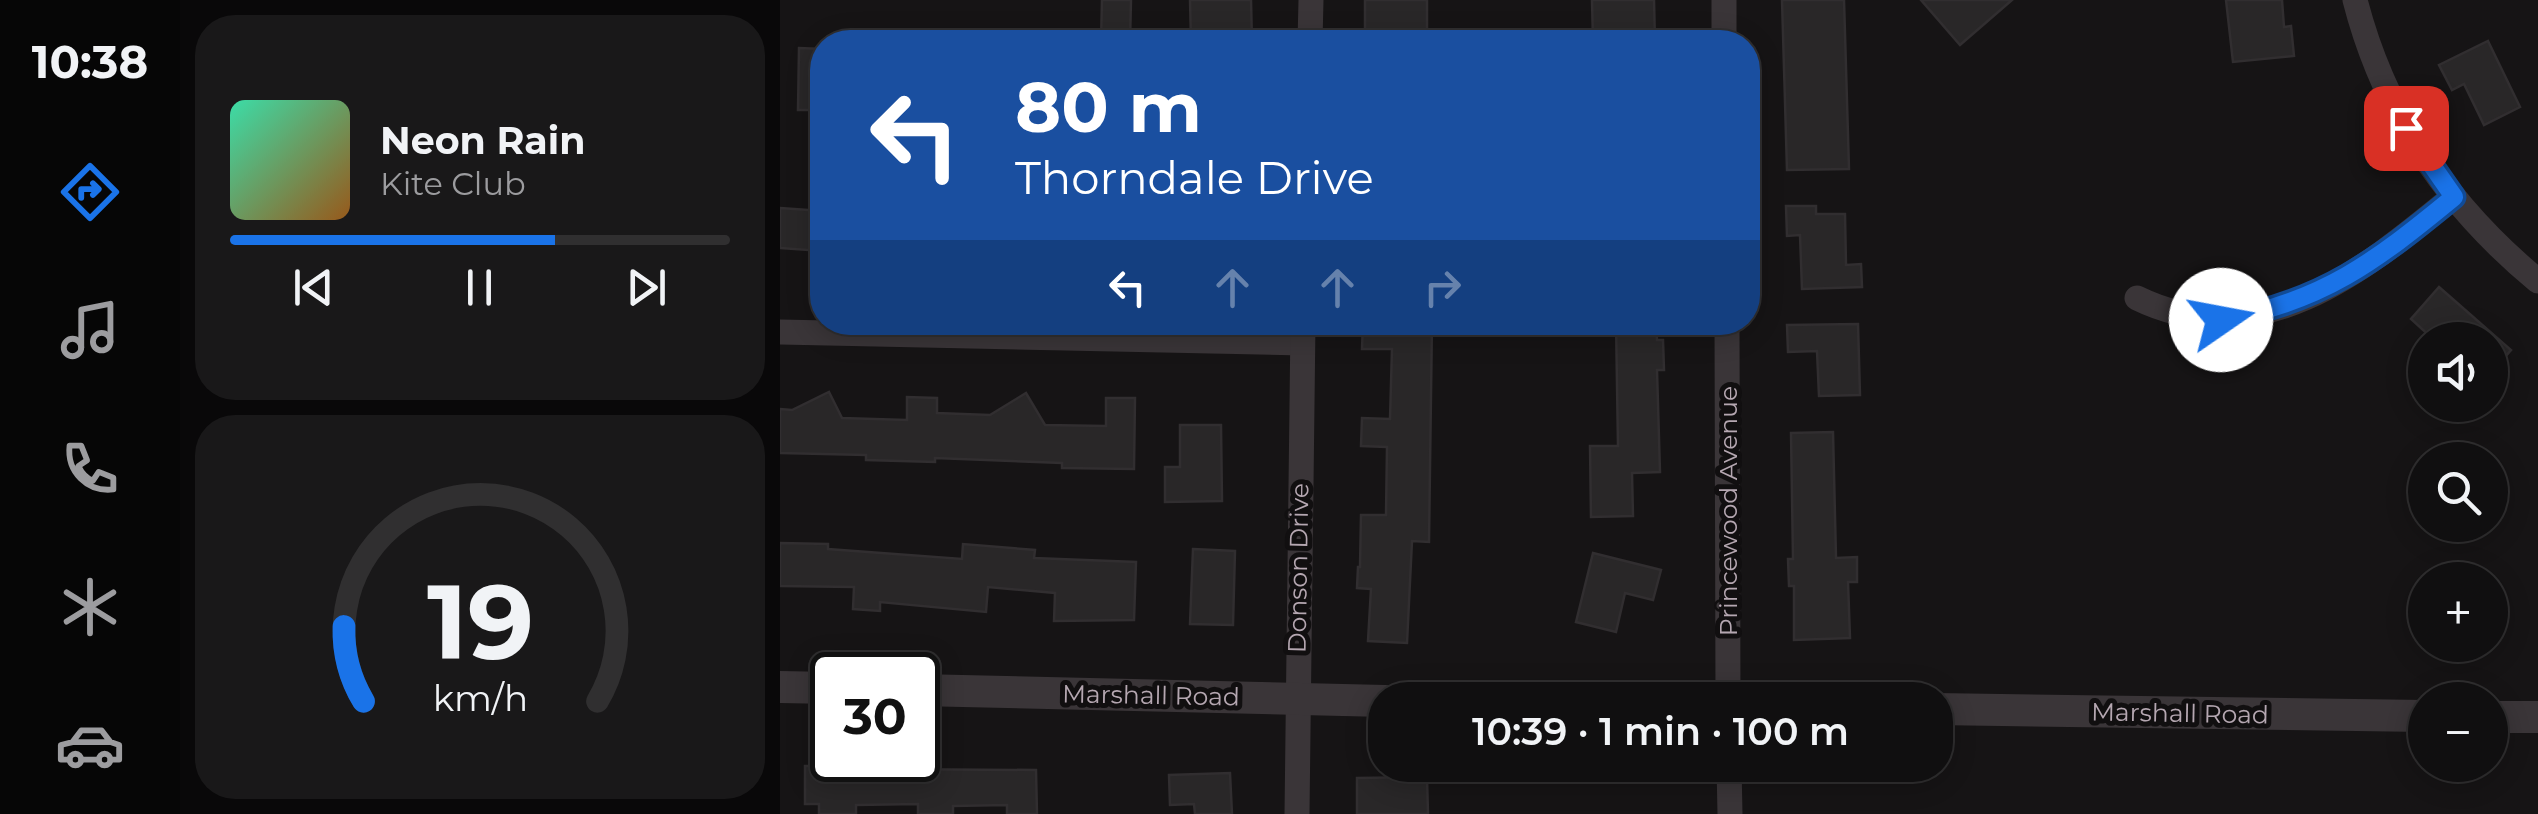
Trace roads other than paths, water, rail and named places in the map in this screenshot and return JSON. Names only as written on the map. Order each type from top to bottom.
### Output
[{"type":"street","points":[[1310,30],[1311,0]]},
{"type":"street","points":[[1724,0],[1724,30]]},
{"type":"street","points":[[2355,0],[2370,53],[2390,100],[2422,156],[2510,258],[2538,281]]},
{"type":"street","points":[[2137,298],[2191,318],[2221,320],[2295,302],[2338,284],[2384,254],[2454,197]]},
{"type":"street","points":[[780,332],[810,332]]},
{"type":"street","name":"Donson Drive","points":[[1297,814],[1302,335]]},
{"type":"street","name":"Princewood Avenue","points":[[1727,335],[1728,682]]},
{"type":"street","points":[[780,687],[810,688]]},
{"type":"street","name":"Marshall Road","points":[[940,690],[1368,700]]},
{"type":"street","name":"Marshall Road","points":[[1953,709],[2408,716]]},
{"type":"street","points":[[2508,717],[2538,718]]},
{"type":"street","points":[[1729,782],[1730,814]]}]
